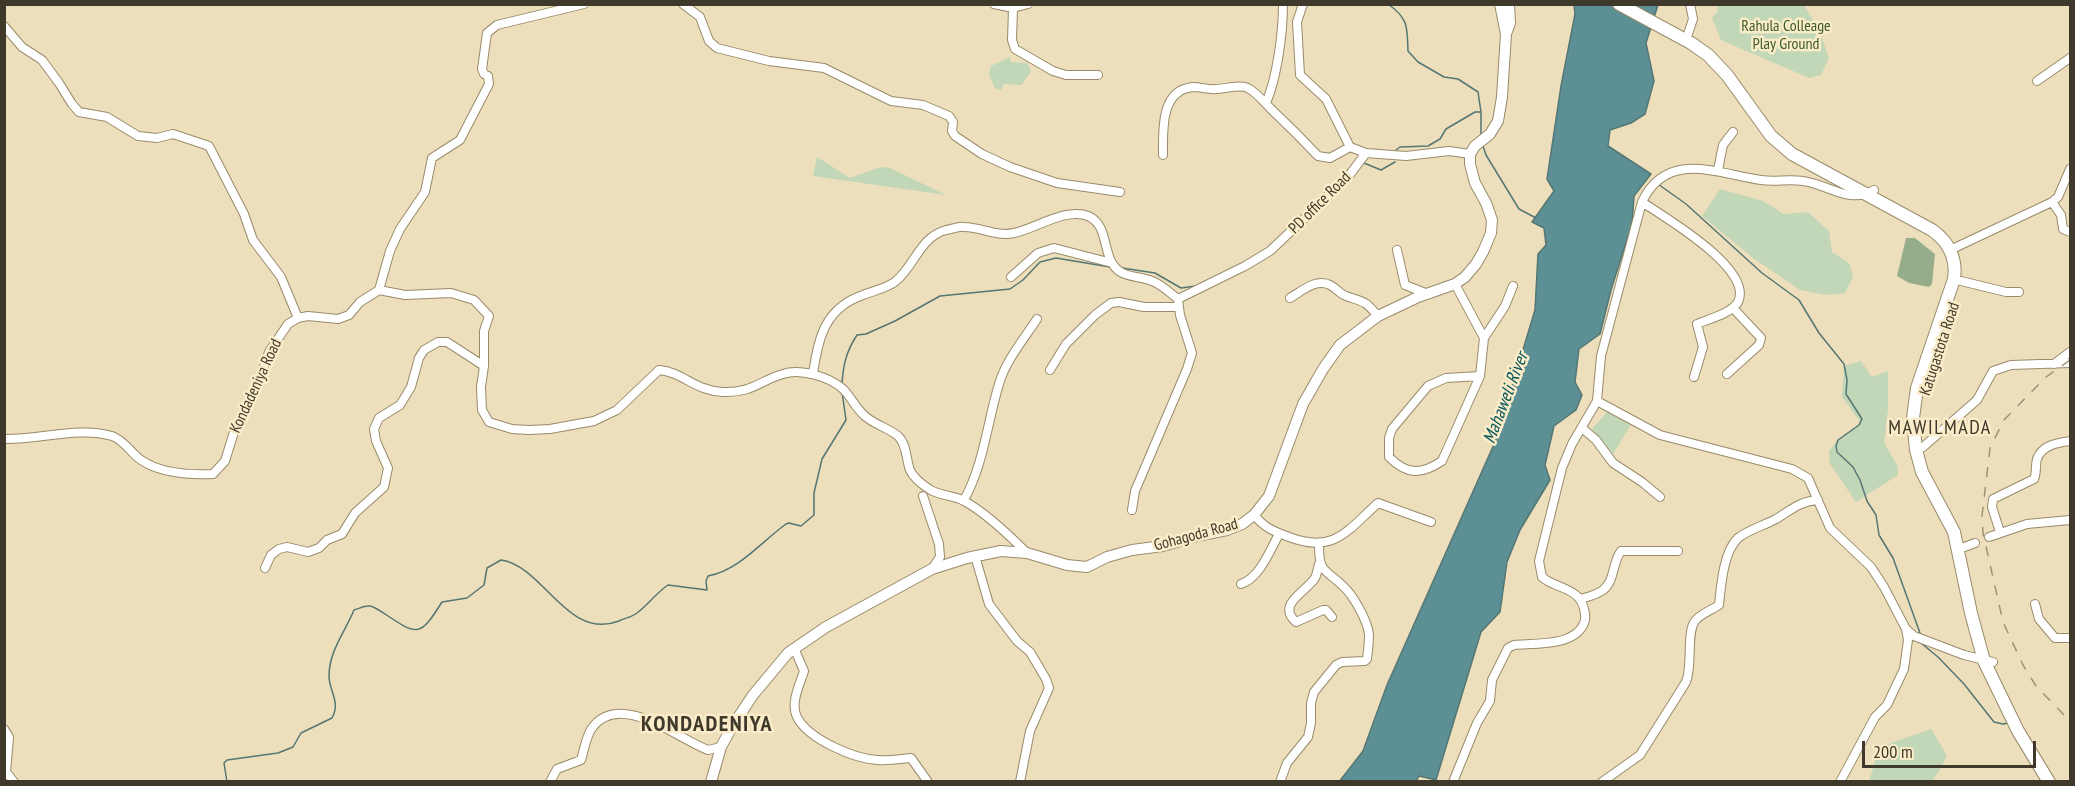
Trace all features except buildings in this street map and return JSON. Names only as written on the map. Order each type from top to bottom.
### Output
[{"type":"highway","points":[[1619,4],[1682,33]]},
{"type":"highway","points":[[1634,4],[1682,33],[1714,60],[1762,125],[1792,154],[1870,192],[1932,230],[1953,248]]},
{"type":"highway","name":"Katugastota Road","points":[[1919,448],[1922,398],[1961,281],[1962,264],[1953,248]]},
{"type":"highway","name":"Katugastota Road","points":[[1953,248],[1954,279],[1921,376],[1913,409],[1913,426],[1928,484],[1966,546],[1971,613],[1989,661],[2018,730],[2049,782]]},
{"type":"highway","name":"Katugastota Road","points":[[1989,661],[2028,735],[2058,782]]},
{"type":"main road","points":[[1500,4],[1506,34]]},
{"type":"main road","points":[[1472,150],[1496,126],[1499,116],[1506,34],[1510,23],[1509,4]]},
{"type":"main road","name":"Gohagoda Road","points":[[711,782],[721,747],[753,695],[794,648],[826,627],[932,569],[1001,551],[1027,554],[1071,566],[1087,567],[1107,557],[1132,550],[1162,547],[1227,530],[1242,524],[1254,515],[1269,496],[1299,412],[1323,369],[1340,345],[1378,316],[1455,284],[1465,277],[1476,264],[1492,226],[1490,214],[1473,176],[1472,150]]},
{"type":"street","points":[[4,26],[22,46],[42,60],[79,112],[107,117],[138,136],[157,138],[173,134],[209,146],[244,214],[253,240],[281,276],[298,318],[308,316],[338,320],[349,315],[360,302],[379,290],[390,251],[400,228],[425,192],[432,158],[460,140],[489,84],[488,76],[482,69],[487,33],[497,25],[584,4]]},
{"type":"street","points":[[684,4],[700,17],[709,41],[717,48],[769,61],[824,68],[891,101],[923,105],[949,116],[953,122],[952,131],[955,136],[982,154],[1010,167],[1057,183],[1120,192]]},
{"type":"street","points":[[994,4],[1013,8],[1028,4]]},
{"type":"street","points":[[1266,103],[1274,86],[1283,28],[1283,4]]},
{"type":"street","points":[[1304,4],[1297,22],[1300,75],[1326,99],[1350,147],[1366,153],[1406,156],[1472,150]]},
{"type":"street","points":[[1682,33],[1694,19],[1690,4]]},
{"type":"street","points":[[1013,8],[1012,40],[1015,49],[1053,71],[1066,75],[1098,75]]},
{"type":"street","points":[[2037,81],[2070,58]]},
{"type":"street","points":[[1163,155],[1163,126],[1166,110],[1174,96],[1181,90],[1194,87],[1214,90],[1249,88],[1318,156],[1330,158],[1350,147]]},
{"type":"street","points":[[1718,170],[1723,145],[1733,132]]},
{"type":"street","name":"PD office Road","points":[[1179,303],[1270,251],[1348,177],[1366,153]]},
{"type":"street","points":[[1453,782],[1477,723],[1491,701],[1492,680],[1508,648],[1514,645],[1563,640],[1576,635],[1584,624],[1586,615],[1580,599],[1568,589],[1547,582],[1542,577],[1539,561],[1562,468],[1572,444],[1597,400],[1601,356],[1642,202],[1650,186],[1660,176],[1672,171],[1687,169],[1718,170],[1763,180],[1804,181],[1851,197],[1870,192]]},
{"type":"street","points":[[1953,248],[2052,202],[2058,197],[2070,169]]},
{"type":"street","points":[[1642,202],[1699,240],[1732,272],[1737,281],[1740,295],[1739,301],[1733,308],[1697,324],[1703,347],[1694,377]]},
{"type":"street","points":[[2052,202],[2061,215],[2062,229],[2070,232]]},
{"type":"street","points":[[813,374],[816,352],[827,321],[841,305],[894,284],[928,240],[943,231],[964,226],[994,233],[1013,233],[1061,216],[1086,215],[1098,222],[1112,263],[1121,274],[1154,281],[1179,303],[1180,315],[1192,353],[1135,491],[1132,510]]},
{"type":"street","points":[[1011,277],[1038,253],[1054,248],[1112,263]]},
{"type":"street","points":[[1397,250],[1405,285],[1428,294]]},
{"type":"street","points":[[1961,281],[2006,292],[2019,292]]},
{"type":"street","points":[[1290,298],[1308,286],[1325,283],[1346,296],[1365,302],[1378,316]]},
{"type":"street","points":[[1455,284],[1484,338]]},
{"type":"street","points":[[1480,376],[1446,378],[1432,383],[1392,429],[1389,438],[1389,457],[1401,468],[1415,472],[1432,468],[1443,461],[1480,376],[1484,338],[1505,306],[1513,286]]},
{"type":"street","points":[[379,290],[405,295],[452,293],[474,300],[489,316],[484,331],[484,366],[480,387],[483,410],[489,422],[512,429],[550,429],[594,421],[617,410],[659,370],[670,371],[699,388],[723,392],[752,389],[791,372],[813,374],[835,383],[844,390],[858,411],[876,425],[898,436],[911,472],[930,490],[963,500],[1009,535],[1027,554]]},
{"type":"street","points":[[1050,370],[1066,344],[1095,315],[1111,303],[1119,302],[1144,308],[1179,303]]},
{"type":"street","points":[[1727,374],[1759,345],[1761,338],[1733,308]]},
{"type":"street","name":"Kondadeniya Road","points":[[4,439],[22,440],[93,433],[113,437],[130,448],[139,459],[154,467],[197,474],[213,474],[225,461],[234,432],[256,390],[269,352],[283,330],[298,318]]},
{"type":"street","points":[[963,500],[979,468],[999,381],[1037,319]]},
{"type":"street","points":[[264,568],[270,555],[279,549],[287,548],[308,552],[342,534],[355,513],[384,487],[388,468],[376,441],[374,429],[379,418],[400,405],[411,387],[419,358],[424,350],[438,342],[447,342],[484,366]]},
{"type":"street","points":[[2053,364],[2070,352]]},
{"type":"street","points":[[1919,448],[1977,400],[1993,371],[2011,365],[2070,363]]},
{"type":"street","points":[[1597,400],[1660,435],[1792,469],[1808,478],[1830,528],[1871,567],[1884,587],[1906,629],[1908,640],[1904,669],[1887,705],[1875,717],[1840,782]]},
{"type":"street","points":[[1582,428],[1596,440],[1613,463],[1660,497]]},
{"type":"street","points":[[2000,532],[1992,507],[1993,499],[2034,479],[2037,459],[2048,446],[2070,441]]},
{"type":"street","points":[[922,496],[939,544],[940,557],[932,569]]},
{"type":"street","points":[[1602,782],[1640,755],[1686,682],[1690,672],[1691,630],[1695,620],[1719,605],[1723,572],[1738,538],[1778,518],[1796,505],[1818,500]]},
{"type":"street","points":[[1254,515],[1264,527],[1304,543],[1318,545],[1340,537],[1378,503],[1431,522]]},
{"type":"street","points":[[1989,537],[2027,524],[2070,520]]},
{"type":"street","points":[[1241,584],[1247,583],[1255,575],[1279,534]]},
{"type":"street","points":[[1318,545],[1319,564],[1316,577],[1290,603],[1288,610],[1296,622],[1323,610],[1326,610],[1332,617]]},
{"type":"street","points":[[1580,599],[1602,591],[1610,583],[1616,557],[1621,551],[1678,551]]},
{"type":"street","points":[[975,556],[989,604],[1017,641],[1030,652],[1049,688],[1030,731],[1020,782]]},
{"type":"street","points":[[1280,782],[1287,763],[1308,737],[1314,692],[1336,665],[1342,662],[1365,661],[1367,658],[1369,633],[1363,615],[1345,587],[1325,572],[1319,564]]},
{"type":"street","points":[[2035,604],[2039,619],[2055,638],[2070,638]]},
{"type":"street","points":[[1906,629],[1914,636],[1964,655],[1989,661]]},
{"type":"street","points":[[794,648],[804,671],[795,698],[796,716],[813,736],[846,752],[876,760],[911,758],[928,782]]},
{"type":"street","points":[[550,782],[557,769],[581,760],[592,729],[607,717],[628,714],[642,717],[708,750],[721,747]]},
{"type":"street","points":[[4,729],[9,737],[6,772],[14,782]]},
{"type":"green space","name":"Rahula Colleage Play Ground","points":[[1717,5],[1804,5],[1819,30],[1829,58],[1821,75],[1809,78],[1721,40],[1712,18],[1718,11]]},
{"type":"green space","points":[[1009,57],[1011,62],[1028,63],[1031,72],[1021,85],[1004,84],[1001,90],[995,88],[989,75],[991,66]]},
{"type":"green space","points":[[817,157],[850,178],[880,167],[890,168],[946,195],[813,176]]},
{"type":"green space","points":[[1720,189],[1763,201],[1784,214],[1808,212],[1829,231],[1832,252],[1850,264],[1853,277],[1845,293],[1826,295],[1800,290],[1753,258],[1702,216]]},
{"type":"green space","points":[[1906,238],[1915,238],[1935,254],[1932,284],[1929,287],[1909,283],[1897,276]]},
{"type":"green space","points":[[1861,361],[1872,377],[1888,371],[1888,409],[1884,443],[1897,465],[1898,475],[1856,502],[1830,464],[1829,451],[1838,440],[1859,425],[1859,420],[1842,397],[1844,366]]},
{"type":"green space","points":[[1608,411],[1631,425],[1613,454],[1592,429]]},
{"type":"green space","points":[[1931,729],[1947,755],[1932,781],[1869,781],[1878,752],[1891,743]]},
{"type":"water","points":[[1574,5],[1658,5],[1646,43],[1654,81],[1645,114],[1631,123],[1610,130],[1608,146],[1651,174],[1634,196],[1632,224],[1600,334],[1579,349],[1575,382],[1582,395],[1576,410],[1554,426],[1545,465],[1550,480],[1520,530],[1507,562],[1500,612],[1481,632],[1436,780],[1419,776],[1416,781],[1339,782],[1363,751],[1387,685],[1495,442],[1535,310],[1538,254],[1546,245],[1544,228],[1532,222],[1554,191],[1547,179],[1575,14]]},
{"type":"waterway","points":[[1388,4],[1400,14],[1406,24],[1408,51],[1418,62],[1444,77],[1458,79],[1478,92],[1481,112]]},
{"type":"waterway","points":[[1396,150],[1400,147],[1428,146],[1440,139],[1446,129],[1475,112],[1481,112],[1481,136]]},
{"type":"waterway","points":[[1483,146],[1486,155],[1519,209],[1536,218]]},
{"type":"waterway","points":[[1364,163],[1381,170],[1395,162]]},
{"type":"waterway","points":[[1317,201],[1349,169]]},
{"type":"waterway","points":[[1658,184],[1686,204],[1762,273],[1799,300],[1819,333],[1844,364],[1847,380],[1846,394],[1862,419],[1859,425],[1838,440],[1837,452],[1853,467],[1860,480],[1867,501],[1876,515],[1879,535],[1893,558],[1920,633]]},
{"type":"waterway","points":[[842,385],[846,359],[857,335],[866,334],[895,321],[940,296],[1010,289],[1023,280],[1040,262],[1056,258],[1110,267]]},
{"type":"waterway","points":[[1122,268],[1155,273],[1181,288],[1196,286]]},
{"type":"waterway","points":[[227,782],[224,763],[227,760],[278,753],[293,747],[301,733],[332,718],[335,707],[329,681],[330,667],[335,650],[354,610],[372,606],[405,626],[418,629],[428,622],[442,602],[467,598],[484,585],[487,568],[501,560],[516,565],[530,575],[570,612],[585,621],[601,624],[619,621],[635,614],[668,585],[707,590],[708,576],[730,568],[786,524],[801,526],[814,515],[814,493],[822,459],[846,420],[842,392]]},
{"type":"waterway","points":[[1921,641],[1964,684],[1994,722],[2008,723]]},
{"type":"railway","points":[[2070,360],[2046,377],[2004,420],[1990,448],[1982,516],[1983,533],[2003,622],[2023,665],[2036,686],[2070,721]]},
{"type":"district","name":"MAWILMADA","points":[[1940,428]]},
{"type":"district","name":"KONDADENIYA","points":[[707,725]]},
{"type":"water label","name":"Mahaweli River","points":[[1506,398]]}]
